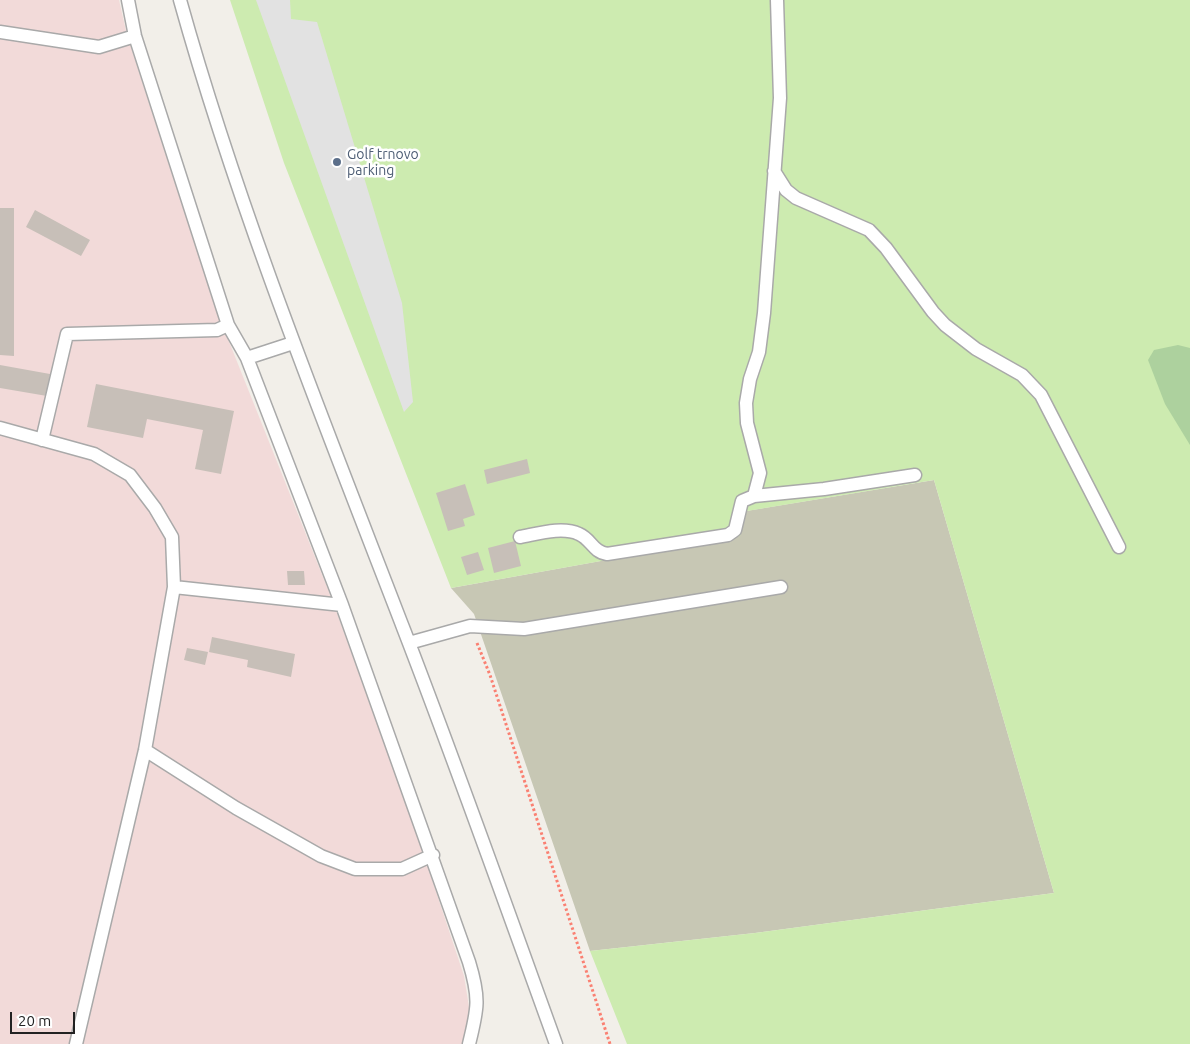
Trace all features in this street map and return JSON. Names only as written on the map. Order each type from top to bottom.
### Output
[{"type":"lane","points":[[128,0],[135,36],[228,325],[247,358],[342,605],[433,855],[477,991],[476,1015],[469,1044]]},
{"type":"lane","points":[[180,0],[242,200],[293,343],[409,643],[556,1044]]},
{"type":"lane","points":[[754,496],[760,473],[748,423],[746,392],[759,352],[762,334],[780,98],[777,0]]},
{"type":"lane","points":[[0,32],[99,47],[135,36]]},
{"type":"lane","points":[[774,171],[786,190],[796,198],[869,230],[886,248],[933,312],[945,325],[976,349],[1029,380],[1041,395],[1119,547]]},
{"type":"lane","points":[[42,440],[67,334],[217,330],[228,325]]},
{"type":"lane","points":[[247,358],[293,343]]},
{"type":"lane","points":[[0,428],[94,454],[130,475],[155,508],[172,537],[174,587],[145,750],[76,1044]]},
{"type":"lane","points":[[520,537],[567,531],[578,533],[600,553],[607,554],[728,535],[735,530],[742,501],[754,496],[824,489],[915,474]]},
{"type":"lane","points":[[174,587],[342,605]]},
{"type":"lane","points":[[409,643],[470,626],[524,628],[781,587]]},
{"type":"lane","points":[[145,750],[244,813],[321,856],[355,869],[402,869],[433,855]]},
{"type":"path","points":[[470,626],[490,675],[610,1044]]},
{"type":"shaded area","points":[[0,0],[119,0],[127,35],[214,304],[333,602],[419,840],[464,976],[475,1044],[0,1044]]},
{"type":"shaded area","name":"Golf trnovo parking","points":[[256,0],[290,0],[291,19],[317,22],[402,303],[413,402],[404,412]]},
{"type":"shaded area","points":[[934,480],[1054,893],[755,933],[590,951],[474,614],[451,588],[739,536],[746,511]]},
{"type":"green space","points":[[230,0],[1190,0],[1190,1044],[627,1044],[590,951],[755,933],[1054,893],[934,480],[747,511],[740,536],[451,588],[284,163]]},
{"type":"green space","points":[[1178,345],[1190,348],[1190,445],[1165,404],[1148,360],[1154,350]]},
{"type":"building","points":[[0,208],[14,208],[14,356],[0,355]]},
{"type":"building","points":[[35,210],[90,240],[81,256],[26,227]]},
{"type":"building","points":[[0,365],[50,374],[47,396],[0,388]]},
{"type":"building","points":[[96,384],[234,411],[221,474],[195,469],[203,430],[147,419],[143,438],[87,427]]},
{"type":"building","points":[[527,459],[530,473],[487,484],[484,470]]},
{"type":"building","points":[[465,484],[475,515],[463,519],[465,526],[448,531],[436,493]]},
{"type":"building","points":[[515,541],[521,566],[494,573],[488,548]]},
{"type":"building","points":[[478,552],[484,570],[467,575],[461,557]]},
{"type":"building","points":[[287,571],[304,571],[305,585],[288,585]]},
{"type":"building","points":[[212,637],[295,654],[291,677],[247,667],[248,660],[209,652]]},
{"type":"building","points":[[187,648],[208,652],[205,665],[184,660]]},
{"type":"place","name":"Golf trnovo parking","points":[[337,162]]}]
